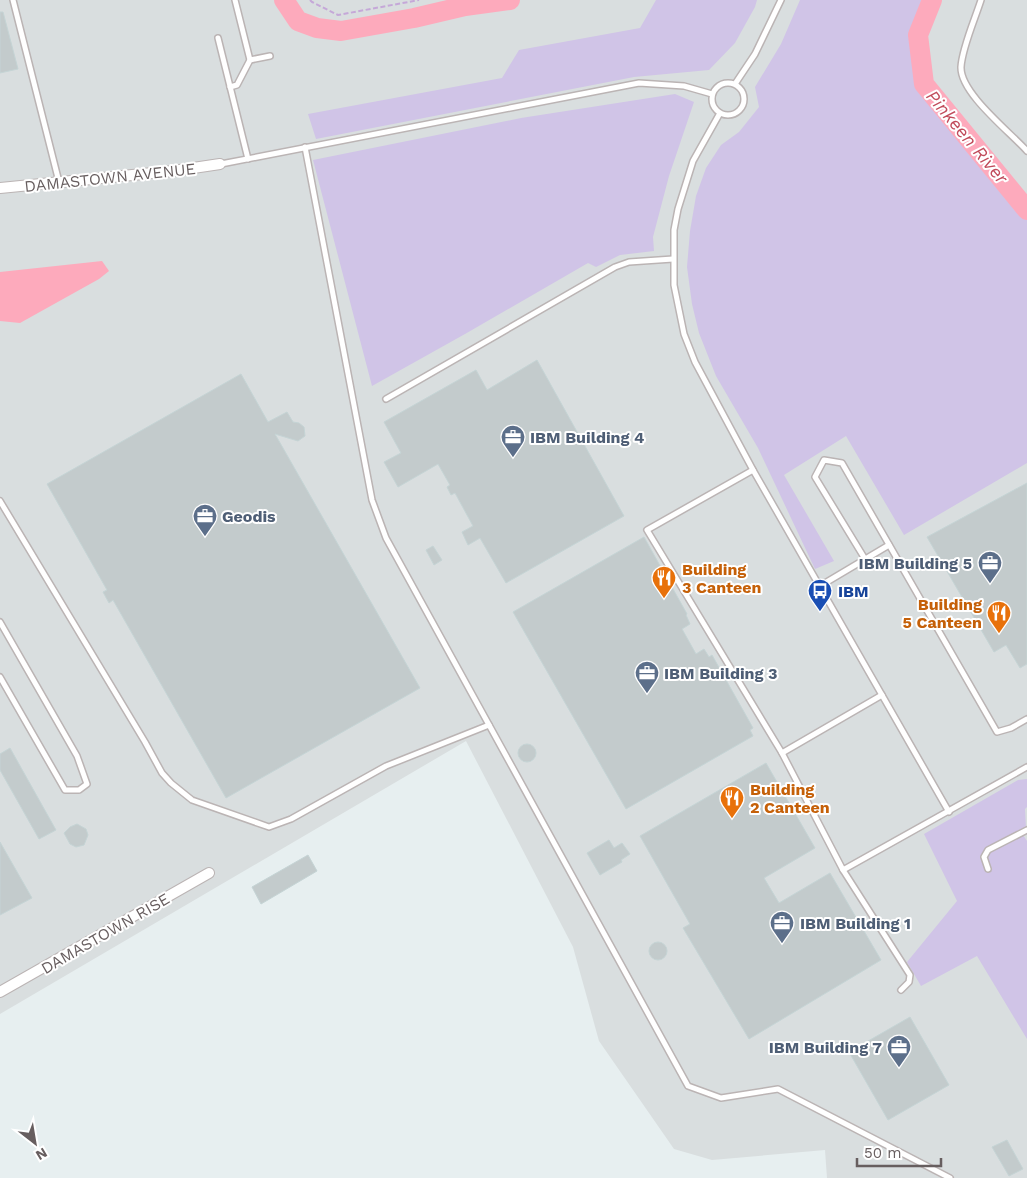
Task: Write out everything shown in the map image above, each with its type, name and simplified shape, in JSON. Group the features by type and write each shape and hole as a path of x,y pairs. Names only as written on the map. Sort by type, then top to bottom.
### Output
{"street":[{"name":"DAMASTOWN AVENUE","path":"0,188 136,175 220,164"},
{"name":"DAMASTOWN RISE","path":"0,992 209,873"}],"lane":[{"path":"13,0 59,182"},
{"path":"230,87 237,85 250,60 235,0"},
{"path":"735,84 755,54 782,0"},
{"path":"981,0 962,57 962,76 973,95 1027,152"},
{"path":"218,38 248,159"},
{"path":"250,60 270,56"},
{"path":"220,164 639,83 684,86 712,94"},
{"path":"724,83 735,84 744,96 742,107 739,111 730,115 720,114 713,105 712,94 715,89 724,83"},
{"path":"720,114 693,161 675,223 674,285 684,334 695,362 753,470 949,812"},
{"path":"305,147 372,500 386,538 688,1086 721,1098 778,1089 950,1178"},
{"path":"386,399 615,268 629,262 673,259"},
{"path":"865,559 814,477 824,460 842,463 997,732 1011,728 1027,719"},
{"path":"753,470 647,530 782,753 843,870 910,975 909,982 901,990"},
{"path":"0,502 141,734 162,772 171,783 192,800 269,827 292,819 386,766 489,725"},
{"path":"820,586 890,545"},
{"path":"0,622 77,756 87,784 79,790 64,790 0,678"},
{"path":"782,753 882,695"},
{"path":"843,870 1027,767"},
{"path":"988,870 984,857 988,850 1027,830"}],"path":[{"path":"310,0 338,15 419,0"}],"shaded area":[{"path":"0,0 1027,0 1027,1178 827,1178 825,1150 712,1160 674,1149 599,1041 573,947 466,741 0,1014"},
{"path":"656,0 757,0 735,43 709,70 634,77 316,139 308,114 502,78 519,50 640,28"},
{"path":"800,0 932,0 918,35 924,84 1027,210 1027,463 904,535 846,436 784,475 834,561 815,569 758,448 716,376 699,333 692,304 687,267 690,231 696,196 706,168 721,145 739,132 759,107 755,87 781,44"},
{"path":"675,94 694,102 669,176 653,237 654,251 620,255 596,267 588,263 372,386 313,160 521,118"},
{"path":"102,261 109,271 99,279 20,323 0,321 0,272"},
{"path":"1027,779 1026,829 1023,835 1027,841 1027,1039 977,956 921,986 907,962 957,901 924,834 1018,780"}],"building":[{"path":"0,12 3,12 18,69 0,73"},
{"name":"IBM Building 4","path":"537,360 624,516 506,583 480,538 468,545 462,532 473,526 455,493 451,495 447,487 450,485 438,464 398,487 384,462 401,453 384,422 476,370 487,390"},
{"name":"Geodis","path":"241,374 268,422 287,412 293,422 299,423 304,427 305,436 298,441 275,434 420,688 226,798 113,600 109,603 103,592 107,590 47,484"},
{"name":"IBM Building 5","path":"1027,483 1027,664 1020,668 1006,645 994,652 927,537"},
{"name":"IBM Building 3","path":"644,537 687,614 690,624 682,629 696,654 704,649 709,657 712,655 753,728 750,730 753,736 626,809 513,612"},
{"path":"433,546 442,560 434,565 426,550"},
{"path":"523,744 531,744 536,749 534,760 523,762 518,757 518,749"},
{"path":"10,748 56,830 39,839 0,770 0,754"},
{"path":"766,763 815,848 764,878 779,903 830,873 881,960 749,1039 683,928 690,924 640,836"},
{"path":"77,824 86,829 88,835 84,845 76,847 70,844 64,833 70,827"},
{"path":"609,840 614,848 622,843 630,854 621,860 622,862 600,875 587,853"},
{"path":"0,842 32,898 0,915"},
{"path":"308,855 317,871 261,904 252,887"},
{"path":"654,942 662,942 667,947 665,958 654,960 649,955 649,947"},
{"name":"IBM Building 7","path":"910,1017 949,1085 888,1120 849,1052"},
{"path":"1007,1140 1023,1169 1009,1176 992,1147"}],"waterway":[{"name":"Pinkeen River","path":"284,0 298,21 317,28 341,31 414,18 465,6 510,0"},
{"name":"Pinkeen River","path":"932,0 918,35 924,84 1027,210"}],"place":[{"name":"IBM Building 4","path":"513,458"},
{"name":"Geodis","path":"205,537"},
{"name":"IBM Building 5","path":"990,584"},
{"name":"Building 3 Canteen","path":"664,599"},
{"name":"IBM","path":"820,612"},
{"name":"Building 5 Canteen","path":"999,634"},
{"name":"IBM Building 3","path":"647,694"},
{"name":"Building 2 Canteen","path":"732,819"},
{"name":"IBM Building 1","path":"782,944"},
{"name":"IBM Building 7","path":"899,1068"}]}
